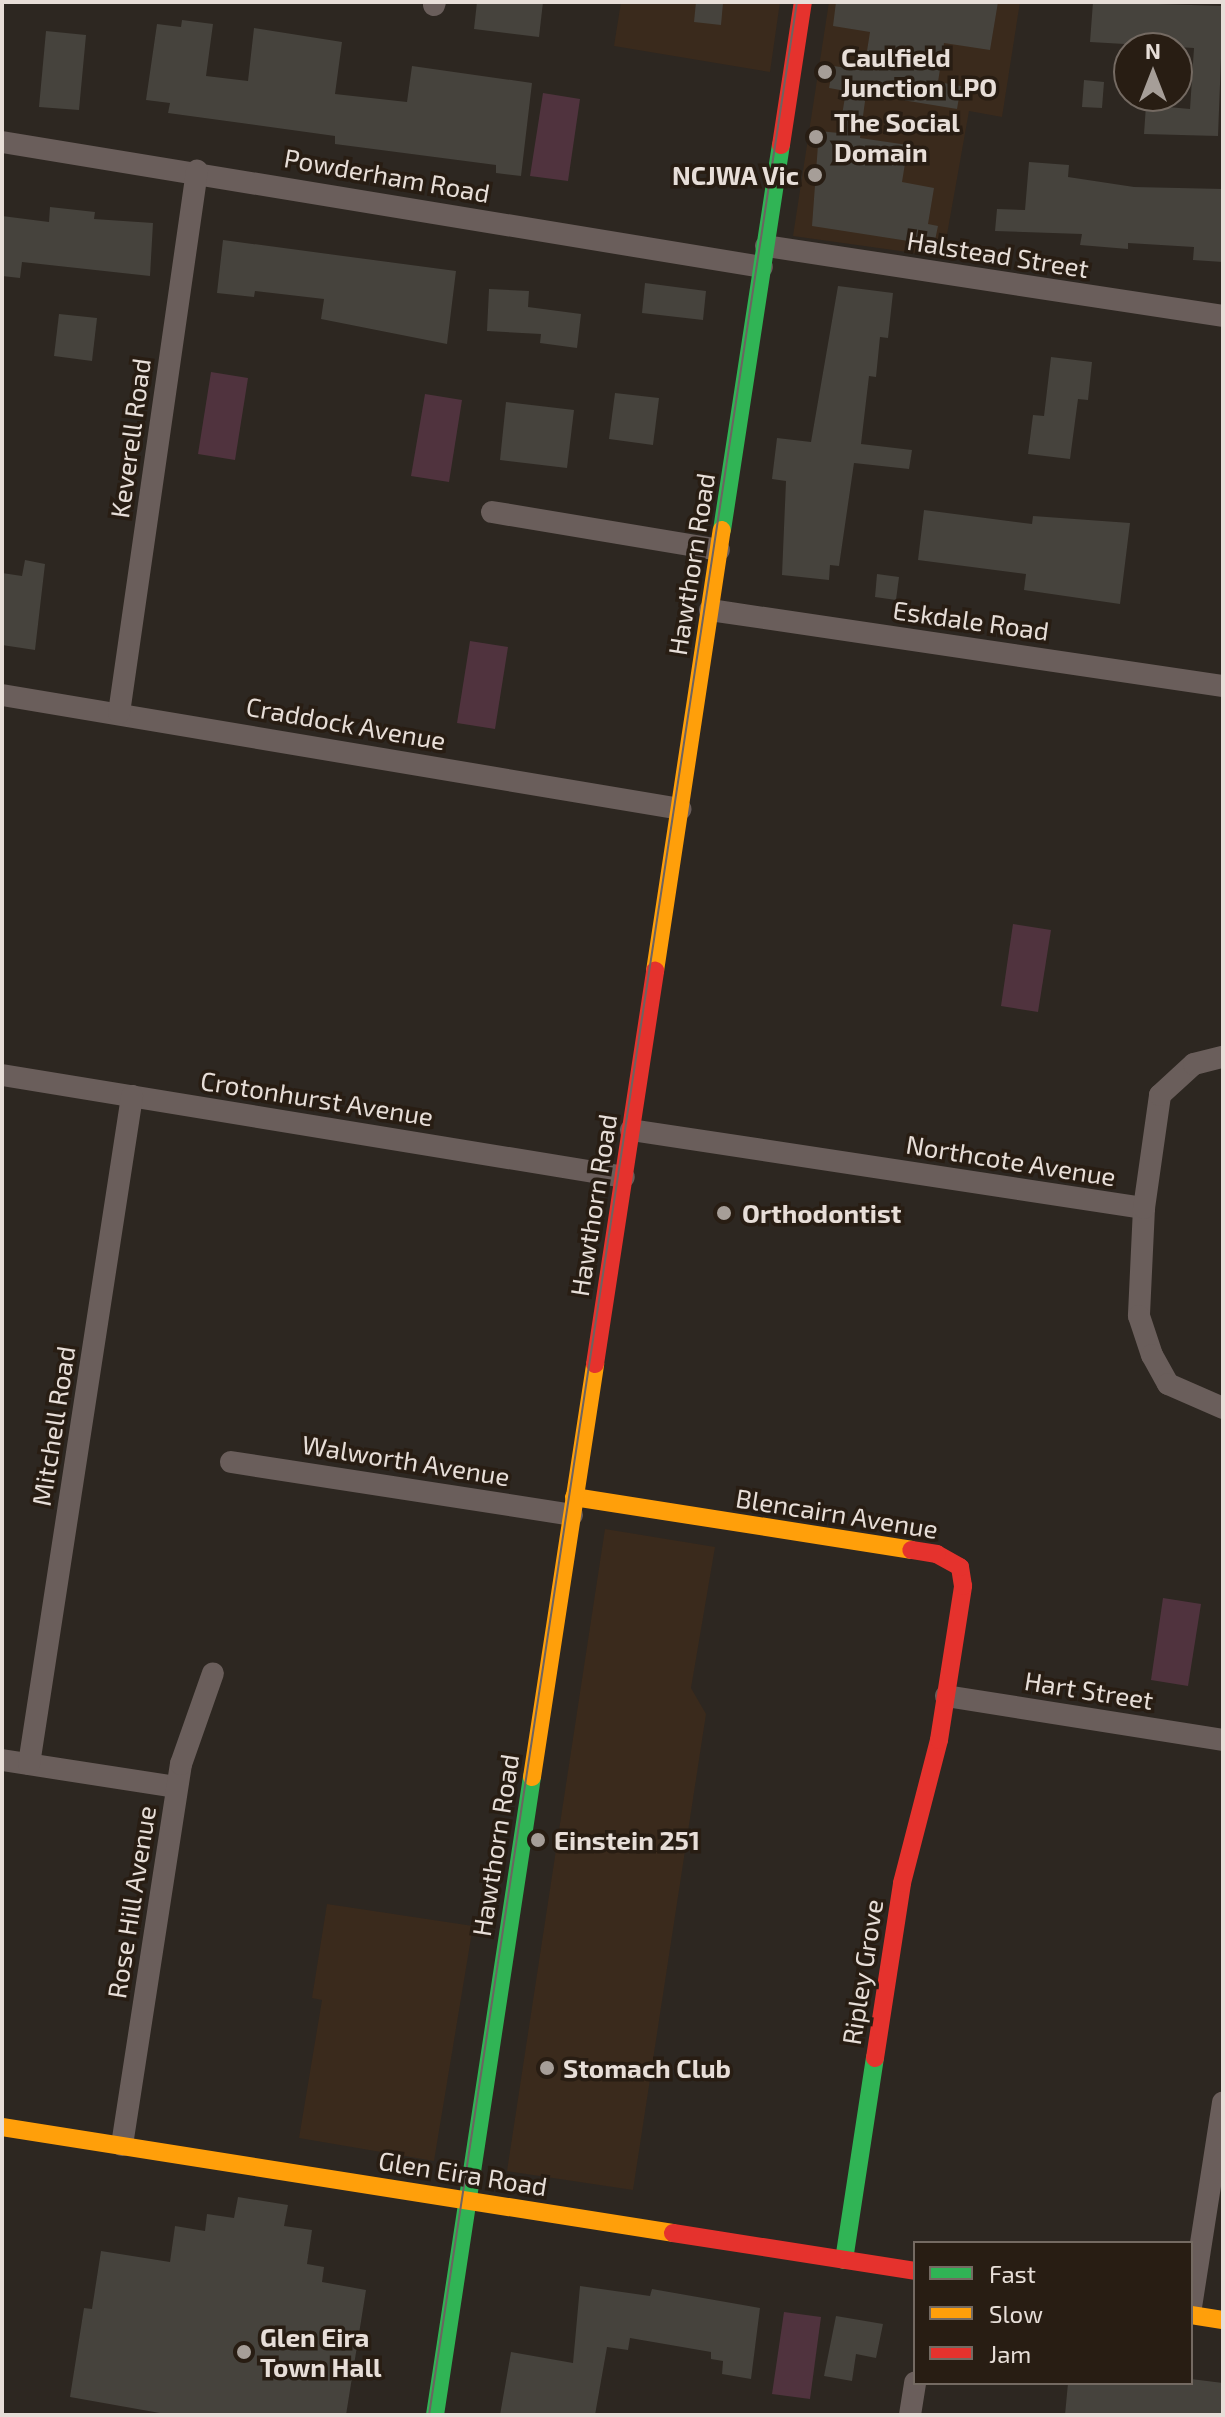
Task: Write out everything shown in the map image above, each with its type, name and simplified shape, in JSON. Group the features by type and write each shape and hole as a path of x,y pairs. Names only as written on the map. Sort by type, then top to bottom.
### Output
{"main road":[{"name":"Hawthorn Road","path":"435,2415 803,2"},
{"name":"Blencairn Avenue","path":"573,1506 946,1556 960,1567 963,1586 946,1696"},
{"name":"Ripley Grove","path":"844,2260 902,1883 935,1760 946,1696"},
{"name":"Glen Eira Road","path":"2,2127 913,2271"},
{"path":"1193,2315 1223,2320"}],"street":[{"name":"Powderham Road","path":"2,142 764,256"},
{"name":"Keverell Road","path":"119,713 197,171"},
{"name":"Halstead Street","path":"764,256 1223,316"},
{"path":"492,512 719,550"},
{"name":"Eskdale Road","path":"710,610 1223,686"},
{"name":"Craddock Avenue","path":"2,695 680,809"},
{"path":"1144,1208 1160,1095 1194,1064 1223,1057"},
{"name":"Crotonhurst Avenue","path":"2,1075 624,1177"},
{"name":"Mitchell Road","path":"29,1764 132,1096"},
{"name":"Northcote Avenue","path":"631,1130 1144,1208 1139,1316 1152,1355 1168,1384 1223,1408"},
{"name":"Walworth Avenue","path":"231,1462 573,1506"},
{"name":"Rose Hill Avenue","path":"122,2145 177,1787 213,1673"},
{"name":"Hart Street","path":"946,1696 1223,1740"},
{"path":"2,1760 177,1787"},
{"path":"1193,2294 1223,2102"},
{"path":"910,2415 915,2385"}],"shaded area":[{"path":"621,2 780,2 770,72 614,46"},
{"path":"829,2 1020,2 1002,117 969,111 943,257 793,236"},
{"path":"543,93 580,99 568,181 530,176"},
{"path":"211,372 248,378 235,460 198,454"},
{"path":"425,394 462,400 449,482 411,476"},
{"path":"470,641 508,647 495,729 457,723"},
{"path":"1013,924 1051,930 1038,1012 1001,1006"},
{"path":"605,1529 715,1547 691,1688 706,1714 633,2190 507,2171"},
{"path":"1163,1598 1201,1604 1188,1686 1151,1680"},
{"path":"327,1904 473,1926 434,2161 299,2138 322,2000 312,1998"},
{"path":"784,2312 821,2317 810,2399 772,2394"}],"building":[{"path":"477,2 543,2 539,37 474,29"},
{"path":"696,2 723,3 721,25 694,22"},
{"path":"836,2 998,2 990,50 944,43 938,82 961,86 957,109 866,94 860,138 908,145 902,182 934,188 928,224 938,226 934,245 812,226 819,131 839,133 846,91 829,88 833,66 864,70 870,32 833,26"},
{"path":"1093,2 1223,6 1218,136 1144,134 1146,112 1193,112 1193,32 1113,32 1113,43 1090,42"},
{"path":"182,20 213,24 206,76 248,81 254,28 342,42 335,94 407,102 412,66 532,83 521,176 496,173 496,165 335,144 335,136 168,113 170,103 146,100 157,24 181,27"},
{"path":"46,31 86,35 79,110 39,107"},
{"path":"1084,80 1104,82 1102,108 1082,107"},
{"path":"1029,162 1069,165 1068,177 1134,187 1223,189 1223,262 1193,260 1194,247 1128,243 1128,249 1080,245 1082,234 995,231 997,209 1025,210"},
{"path":"50,207 95,212 94,219 153,223 150,276 22,262 20,278 2,276 2,216 49,222"},
{"path":"223,240 456,271 447,344 321,319 324,299 255,291 254,297 217,293"},
{"path":"645,283 706,291 703,320 642,313"},
{"path":"838,286 893,293 888,338 880,337 876,377 869,376 861,444 912,450 909,469 854,463 839,566 830,565 829,580 782,575 786,481 772,479 777,438 811,442"},
{"path":"489,289 529,291 528,307 581,314 577,348 540,343 541,334 487,331"},
{"path":"59,314 97,318 92,361 54,356"},
{"path":"1051,357 1092,362 1088,400 1078,399 1070,459 1028,454 1033,415 1044,416"},
{"path":"615,393 659,398 653,445 609,439"},
{"path":"506,402 574,410 567,468 500,460"},
{"path":"924,510 1032,524 1033,516 1130,523 1120,604 1024,590 1026,574 918,560"},
{"path":"25,560 45,564 35,650 2,645 2,573 22,576"},
{"path":"877,574 899,577 896,600 875,597"},
{"name":"Glen Eira Town Hall","path":"238,2197 288,2205 284,2226 312,2230 307,2264 324,2267 322,2282 366,2290 346,2415 171,2415 70,2397 84,2308 92,2309 101,2251 170,2262 175,2226 205,2231 207,2214 234,2218"},
{"path":"580,2286 650,2296 652,2289 760,2308 751,2379 722,2374 723,2361 711,2359 711,2352 630,2338 628,2350 607,2347 595,2415 500,2415 511,2352 573,2363"},
{"path":"836,2316 883,2324 876,2358 856,2354 852,2381 824,2376"},
{"path":"1193,2379 1223,2383 1223,2415 1065,2415 1068,2385 1193,2385"}],"tram line":[{"path":"429,2415 797,2"}],"traffic: fast":[{"path":"722,530 781,145"},
{"path":"435,2415 532,1777"},
{"path":"844,2260 875,2058"}],"traffic: slow":[{"path":"655,971 722,530"},
{"path":"532,1777 595,1364"},
{"path":"574,1497 911,1550"},
{"path":"2,2127 673,2233"},
{"path":"1193,2315 1223,2320"}],"traffic: jam":[{"path":"781,145 803,2"},
{"path":"595,1364 655,971"},
{"path":"875,2058 902,1883 939,1740 963,1586 960,1567 937,1554 911,1550"},
{"path":"673,2233 913,2271"}],"place":[{"name":"Caulfield Junction LPO","path":"825,72"},
{"name":"The Social Domain","path":"816,137"},
{"name":"NCJWA Vic","path":"815,175"},
{"name":"Orthodontist","path":"724,1213"},
{"name":"Einstein 251","path":"538,1840"},
{"name":"Stomach Club","path":"547,2068"},
{"name":"Glen Eira Town Hall","path":"244,2352"}]}
